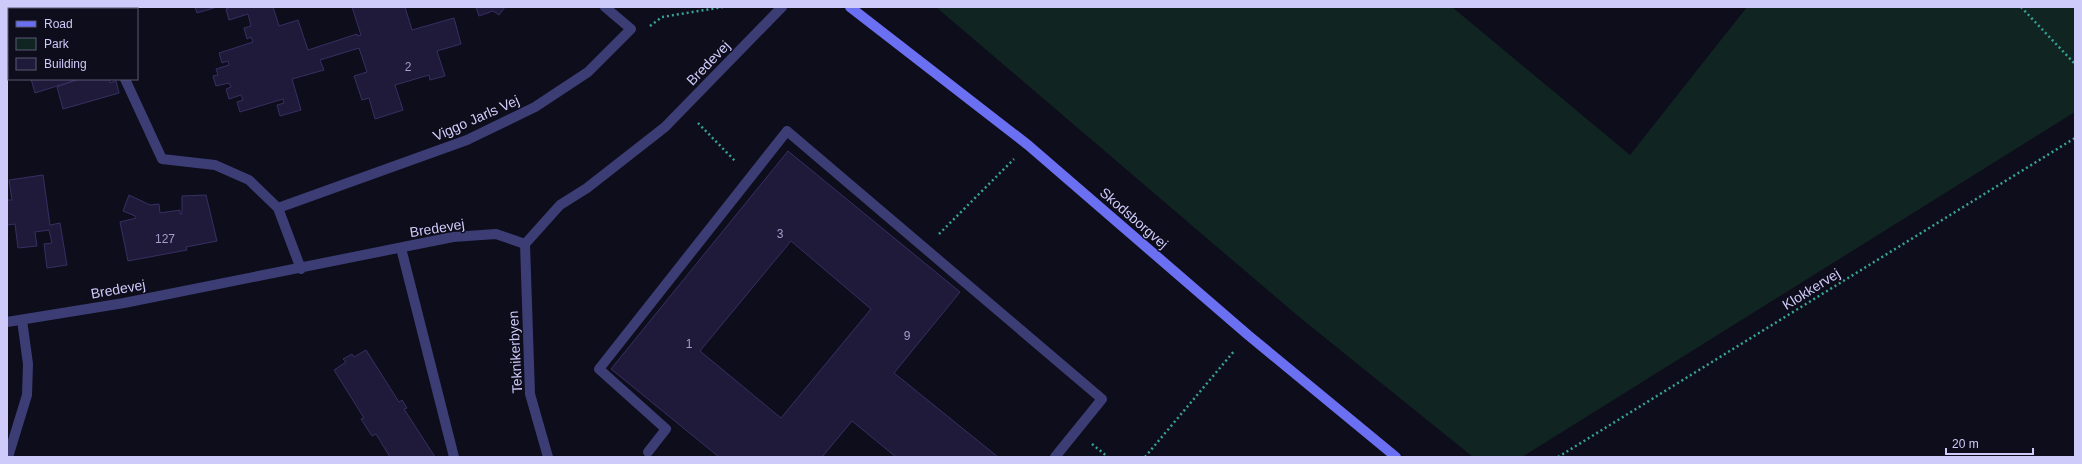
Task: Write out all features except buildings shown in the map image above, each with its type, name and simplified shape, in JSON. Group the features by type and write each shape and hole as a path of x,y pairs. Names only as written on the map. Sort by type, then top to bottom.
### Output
{"street":[{"path":"605,7 631,29"},
{"name":"Bredevej","path":"7,322 124,303 300,269 453,237 496,234 525,244 560,205 587,188 665,127 782,7"},
{"name":"Skodsborgvej","path":"850,7 1028,145 1248,335 1396,457"},
{"name":"Viggo Jarls Vej","path":"278,208 467,140 535,107 588,72 631,29"},
{"path":"125,80 162,159 215,164 249,180 278,208 300,269"},
{"path":"648,452 666,429 599,369 787,131 1102,399 1055,457"},
{"name":"Teknikerbyen","path":"525,244 530,394 548,457"},
{"path":"401,248 454,457"},
{"path":"8,457 26,395 28,364 22,320"}],"path":[{"path":"631,29 648,28 662,17 723,7"},
{"path":"2021,7 2075,64"},
{"path":"683,108 751,177"},
{"name":"Klokkervej","path":"1558,457 2075,138"},
{"path":"925,248 1028,145"},
{"path":"1145,457 1248,335"}],"green space":[{"path":"936,7 1452,7 1630,155 1747,7 2075,7 2075,112 1522,457 1473,457 1298,316"}]}
